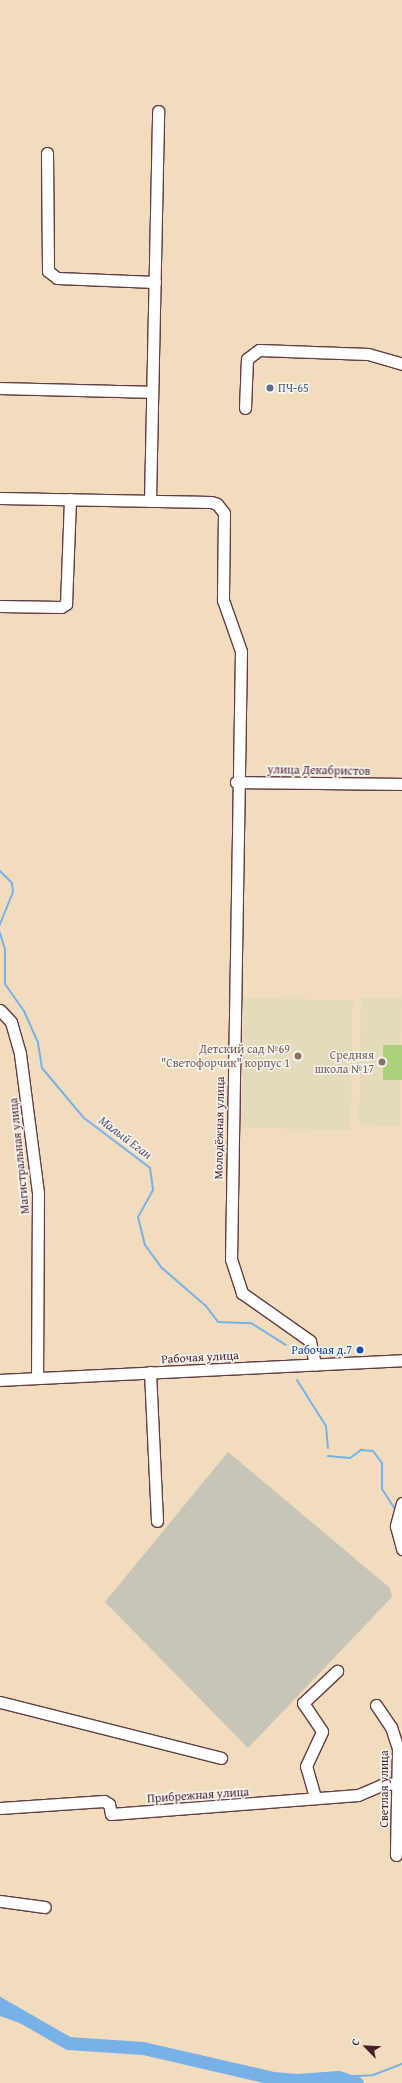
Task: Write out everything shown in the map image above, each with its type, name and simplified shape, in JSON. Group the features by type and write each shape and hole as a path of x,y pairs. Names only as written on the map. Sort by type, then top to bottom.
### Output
{"street":[{"path":"0,498 150,501 158,111"},
{"path":"47,153 48,271 57,278 155,282"},
{"path":"245,408 247,359 259,350 368,354 402,364"},
{"path":"0,388 152,392"},
{"path":"0,606 61,607 66,604 70,499"},
{"name":"Молодёжная улица","path":"150,501 210,502 217,504 224,513 223,600 241,651 236,782 230,1259 242,1292 310,1341 315,1364"},
{"name":"улица Декабристов","path":"236,782 402,784"},
{"name":"Магистральная улица","path":"0,1010 11,1022 19,1048 38,1193 37,1378"},
{"name":"Рабочая улица","path":"0,1380 402,1360"},
{"path":"150,1372 157,1521"},
{"path":"402,1503 396,1526 402,1550"},
{"path":"315,1797 306,1766 322,1731 303,1703 337,1671"},
{"path":"0,1702 221,1758"},
{"name":"Светлая улица","path":"376,1705 396,1742 400,1782 396,1855"},
{"name":"Прибрежная улица","path":"0,1808 104,1801 109,1804 111,1814 315,1797 358,1795 400,1782"},
{"path":"0,1901 45,1908"}],"shaded area":[{"name":"Детский сад №69 \"Светофорчик\" корпус 1","path":"244,998 353,1000 351,1130 242,1128"},
{"name":"Средняя школа №17","path":"361,998 402,999 400,1126 359,1125"},
{"path":"228,1452 390,1588 392,1597 248,1748 105,1602"}],"green space":[{"path":"383,1045 402,1045 402,1080 383,1080"}],"water":[{"path":"0,1996 33,2021 28,2026 0,2016"}],"waterway":[{"name":"Малый Еган","path":"0,871 12,883 13,892 0,924"},
{"name":"Малый Еган","path":"0,933 5,949 5,984 24,1011 38,1043 42,1068 84,1118 150,1168 153,1190 138,1217 145,1245 162,1268 206,1306 218,1322 251,1323 286,1345"},
{"name":"Малый Еган","path":"297,1380 326,1426 328,1448"},
{"name":"Малый Еган","path":"328,1456 350,1458 361,1450 373,1451 382,1463 382,1489 395,1509"},
{"path":"0,2004 68,2043 143,2048 273,2078 297,2080 338,2077 357,2083"},
{"name":"Малый Еган","path":"338,2077 373,2075 402,2064"}],"place":[{"name":"ПЧ-65","path":"270,388"},
{"name":"Детский сад №69 \"Светофорчик\" корпус 1","path":"298,1056"},
{"name":"Средняя школа №17","path":"382,1062"},
{"name":"Рабочая д.7","path":"360,1350"}]}
